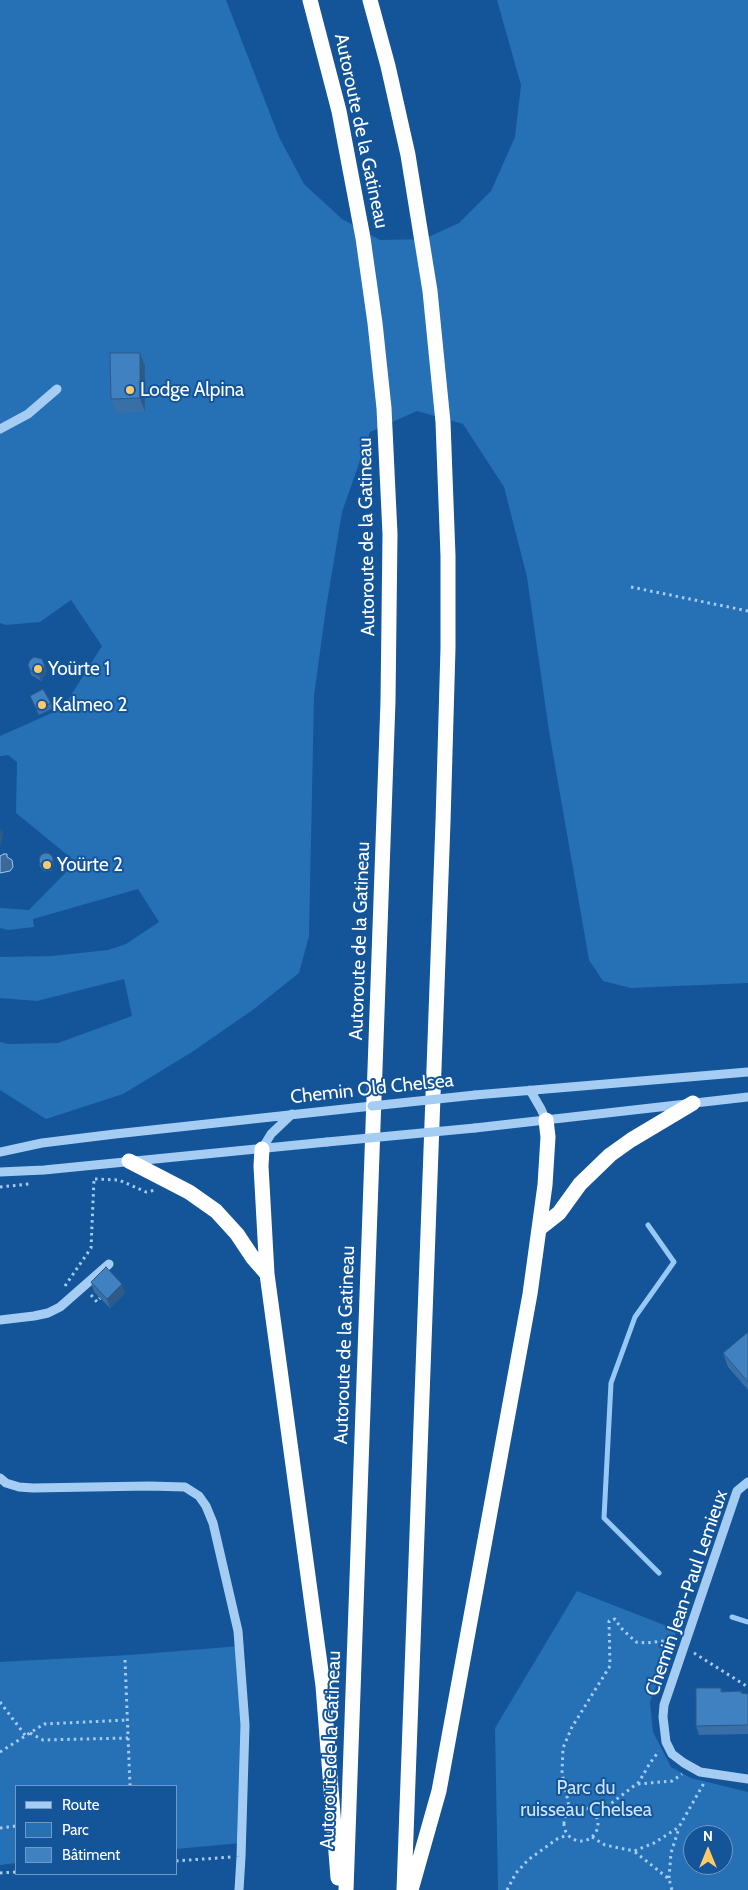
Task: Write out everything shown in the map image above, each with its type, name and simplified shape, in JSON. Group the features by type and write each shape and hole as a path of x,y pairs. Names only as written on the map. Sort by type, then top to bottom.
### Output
{"highway":[{"name":"Autoroute de la Gatineau","path":"310,0 341,120 367,265 384,408 390,534 388,701 346,1890"},
{"name":"Autoroute de la Gatineau","path":"370,0 388,66 408,155 430,291 443,422 448,548 448,648 443,822 404,1890"},
{"path":"540,1228 559,1213 580,1184 610,1155 631,1140 693,1103"},
{"path":"411,1890 439,1792 528,1303 540,1228 548,1143 546,1120"},
{"path":"262,1149 261,1178 267,1274 323,1686 339,1890"},
{"path":"129,1161 189,1192 216,1211 237,1234 252,1258 267,1274"}],"street":[{"path":"0,430 28,414 57,388"},
{"name":"Chemin Old Chelsea","path":"0,1152 42,1143 326,1110 530,1090 748,1072"},
{"path":"530,1090 542,1109 546,1120"},
{"path":"0,1172 44,1170 475,1128 748,1097"},
{"path":"262,1149 271,1134 292,1114"},
{"path":"0,1320 48,1313 60,1307 109,1264"},
{"path":"0,1478 6,1483 19,1487 33,1488 185,1487 199,1496 206,1506 213,1523 238,1631 245,1725 241,1856 238,1890"},
{"name":"Chemin Jean-Paul Lemieux","path":"666,1742 663,1717 664,1705 737,1491 748,1482"},
{"path":"666,1742 672,1754 691,1767 710,1774 748,1778"}],"path":[{"path":"630,587 748,611"},
{"path":"86,1179 118,1180 146,1192 154,1192 159,1186"},
{"path":"70,1299 64,1289 65,1285 88,1254 93,1241 94,1179"},
{"path":"0,1187 35,1184"},
{"path":"92,1296 97,1302 100,1298"},
{"path":"570,1811 562,1773 563,1748 572,1727 610,1666 609,1621 614,1619 636,1642 664,1641 697,1654 748,1688"},
{"path":"125,1660 130,1785"},
{"path":"0,1702 25,1736"},
{"path":"0,1752 44,1724 127,1720"},
{"path":"30,1732 43,1740 128,1738"},
{"path":"596,1815 638,1784 650,1763 666,1742"},
{"path":"638,1784 672,1781 691,1767"},
{"path":"672,1890 669,1879 671,1853 679,1827 710,1774"},
{"path":"581,1807 592,1810 598,1820 598,1829 592,1838 582,1842 576,1841 567,1835 563,1825 570,1811 581,1807"},
{"path":"0,1828 15,1826"},
{"path":"634,1851 654,1843 679,1827"},
{"path":"507,1890 516,1873 528,1860 557,1839 567,1835"},
{"path":"592,1838 605,1845 634,1851 669,1879"},
{"path":"178,1861 241,1856"},
{"path":"0,1873 15,1872"}],"green space":[{"path":"0,0 226,0 279,137 304,184 342,219 380,240 424,239 459,223 491,191 515,137 521,85 497,0 748,0 748,983 631,988 603,981 589,960 549,731 527,577 504,487 463,424 417,411 370,432 342,512 314,696 309,936 299,973 254,1009 192,1052 123,1094 46,1119 0,1090 0,1042 8,1044 58,1043 132,1016 124,979 37,1001 0,998 0,957 52,956 108,950 126,944 159,922 138,889 33,919 34,927 8,930 0,928 0,908 29,910 76,862 16,813 17,762 8,755 0,756 0,736 63,708 102,646 71,600 40,622 6,625 0,623"},
{"name":"Parc du ruisseau Chelsea","path":"577,1591 677,1630 650,1702 653,1732 671,1767 691,1778 748,1792 748,1890 498,1890 495,1728"},
{"path":"240,1646 245,1725 242,1843 178,1849 178,1785 15,1785 15,1863 0,1865 0,1662 130,1655"}],"shaded area":[{"path":"7,854 7,857 12,860 13,867 10,871 0,873 0,856"}],"building":[{"path":"110,353 140,353 140,398 111,399"},
{"name":"Yoürte 1","path":"34,657 42,659 45,667 39,676 30,670 28,665"},
{"name":"Kalmeo 2","path":"43,689 51,703 37,710 30,696"},
{"path":"46,853 51,855 53,860 51,865 46,867 41,865 39,860 41,855"},
{"path":"106,1267 122,1284 107,1299 91,1282"},
{"path":"748,1332 748,1382 723,1353"},
{"path":"696,1688 721,1688 721,1692 741,1691 741,1693 748,1694 748,1725 696,1726"}],"waterway":[{"path":"648,1225 674,1262 635,1317 611,1383 604,1518 659,1573"},
{"path":"732,1617 748,1622"}],"place":[{"name":"Lodge Alpina","path":"130,390"},
{"name":"Yoürte 1","path":"38,669"},
{"name":"Kalmeo 2","path":"42,705"},
{"name":"Yoürte 2","path":"47,865"}]}
